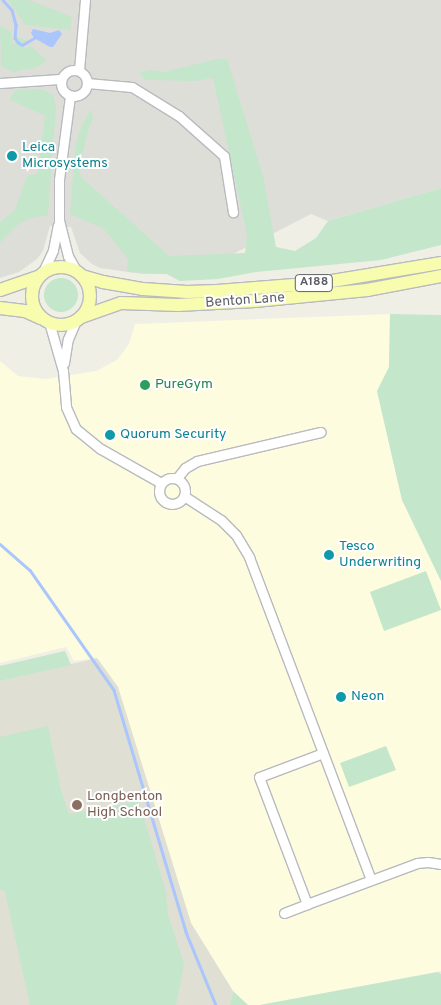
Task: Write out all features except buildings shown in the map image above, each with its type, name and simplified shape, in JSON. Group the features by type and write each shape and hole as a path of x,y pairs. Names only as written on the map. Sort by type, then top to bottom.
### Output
{"main road":[{"name":"Benton Lane","path":"80,274 103,282 143,289 187,292 320,283 441,263"},
{"name":"A188","path":"0,290 61,267 80,274"},
{"path":"79,319 88,305 90,296 87,284 80,274"},
{"path":"40,275 33,288 32,296 35,308 46,321"},
{"name":"Benton Lane","path":"79,319 121,303 178,305 255,301 367,290 441,276"},
{"name":"A188","path":"0,308 25,311 60,325 79,319"}],"street":[{"path":"60,79 63,91 70,96 82,93 87,83 86,78 79,70 85,0"},
{"path":"0,83 60,79 67,71 79,70"},
{"path":"87,83 132,87 179,116 224,156 233,212"},
{"path":"40,275 53,250 59,220 60,180 70,96"},
{"path":"59,220 65,245 80,274"},
{"path":"79,319 68,339 63,371 66,406 76,429 101,449 161,483"},
{"path":"46,321 63,371"},
{"path":"177,478 184,486 184,496 175,504 164,501 159,493 161,483 166,479 177,478 184,468 197,460 321,432"},
{"path":"184,496 221,520 236,535 244,548 371,880"},
{"path":"307,904 259,777 323,753"},
{"path":"284,913 423,862 441,864"}],"shaded area":[{"path":"0,0 441,0 441,188 328,221 311,214 180,281 167,274 143,274 100,268 92,264 80,253 71,227 50,226 43,251 37,259 19,272 0,278"},
{"path":"8,0 29,0 72,17 70,30 25,25"},
{"path":"0,25 11,32 12,43 15,45 14,35 30,43 20,47 24,49 31,46 46,60 38,67 14,72 1,66"},
{"path":"217,59 227,59 263,176 276,247 295,251 316,238 328,221 441,188 441,245 381,260 256,272 218,279 180,281 167,274 127,272 128,259 104,229 70,214 75,147 81,127 91,109 93,118 79,169 81,177 169,256 245,253 247,235 213,78 195,81 145,80 139,73 149,70 164,72"},
{"path":"41,89 53,95 56,106 48,215 31,218 20,223 0,243 0,222 15,210 27,176 37,174 45,116 9,99 16,90"},
{"path":"61,278 68,279 73,283 77,288 77,302 73,307 68,311 61,312 54,311 49,307 45,302 44,295 45,288 49,283 54,279"},
{"path":"390,314 389,367 377,391 402,500 441,581 441,971 260,1005 248,1005 233,991 191,923 118,687 97,658 74,661 66,647 0,663 0,361 18,376 46,379 96,371 117,360 129,344 135,324"},
{"path":"390,314 441,315 441,581 402,500 377,391 389,367"},
{"path":"426,571 441,610 384,631 370,592"},
{"path":"65,651 71,665 0,681 0,666"},
{"name":"Longbenton High School","path":"97,658 118,687 191,923 233,991 230,1005 0,1005 0,681"},
{"name":"Longbenton High School","path":"48,726 61,790 69,814 139,801 166,892 168,915 184,964 176,1005 30,1005 5,892 0,889 0,737"},
{"path":"386,746 396,770 349,787 340,763"},
{"path":"438,972 441,974 441,1005 260,1005"},
{"path":"233,991 248,1005 230,1005"}],"water":[{"path":"33,29 50,33 59,30 62,34 53,47 50,47 34,38 31,33"}],"waterway":[{"path":"3,0 12,10 16,25 15,38 18,42 22,45 34,38"},
{"path":"0,544 30,570 114,690 186,932 216,1005"}],"place":[{"name":"Leica Microsystems","path":"12,156"},
{"name":"PureGym","path":"145,385"},
{"name":"Quorum Security","path":"110,435"},
{"name":"Tesco Underwriting","path":"329,555"},
{"name":"Neon","path":"341,697"},
{"name":"Longbenton High School","path":"77,805"}]}
